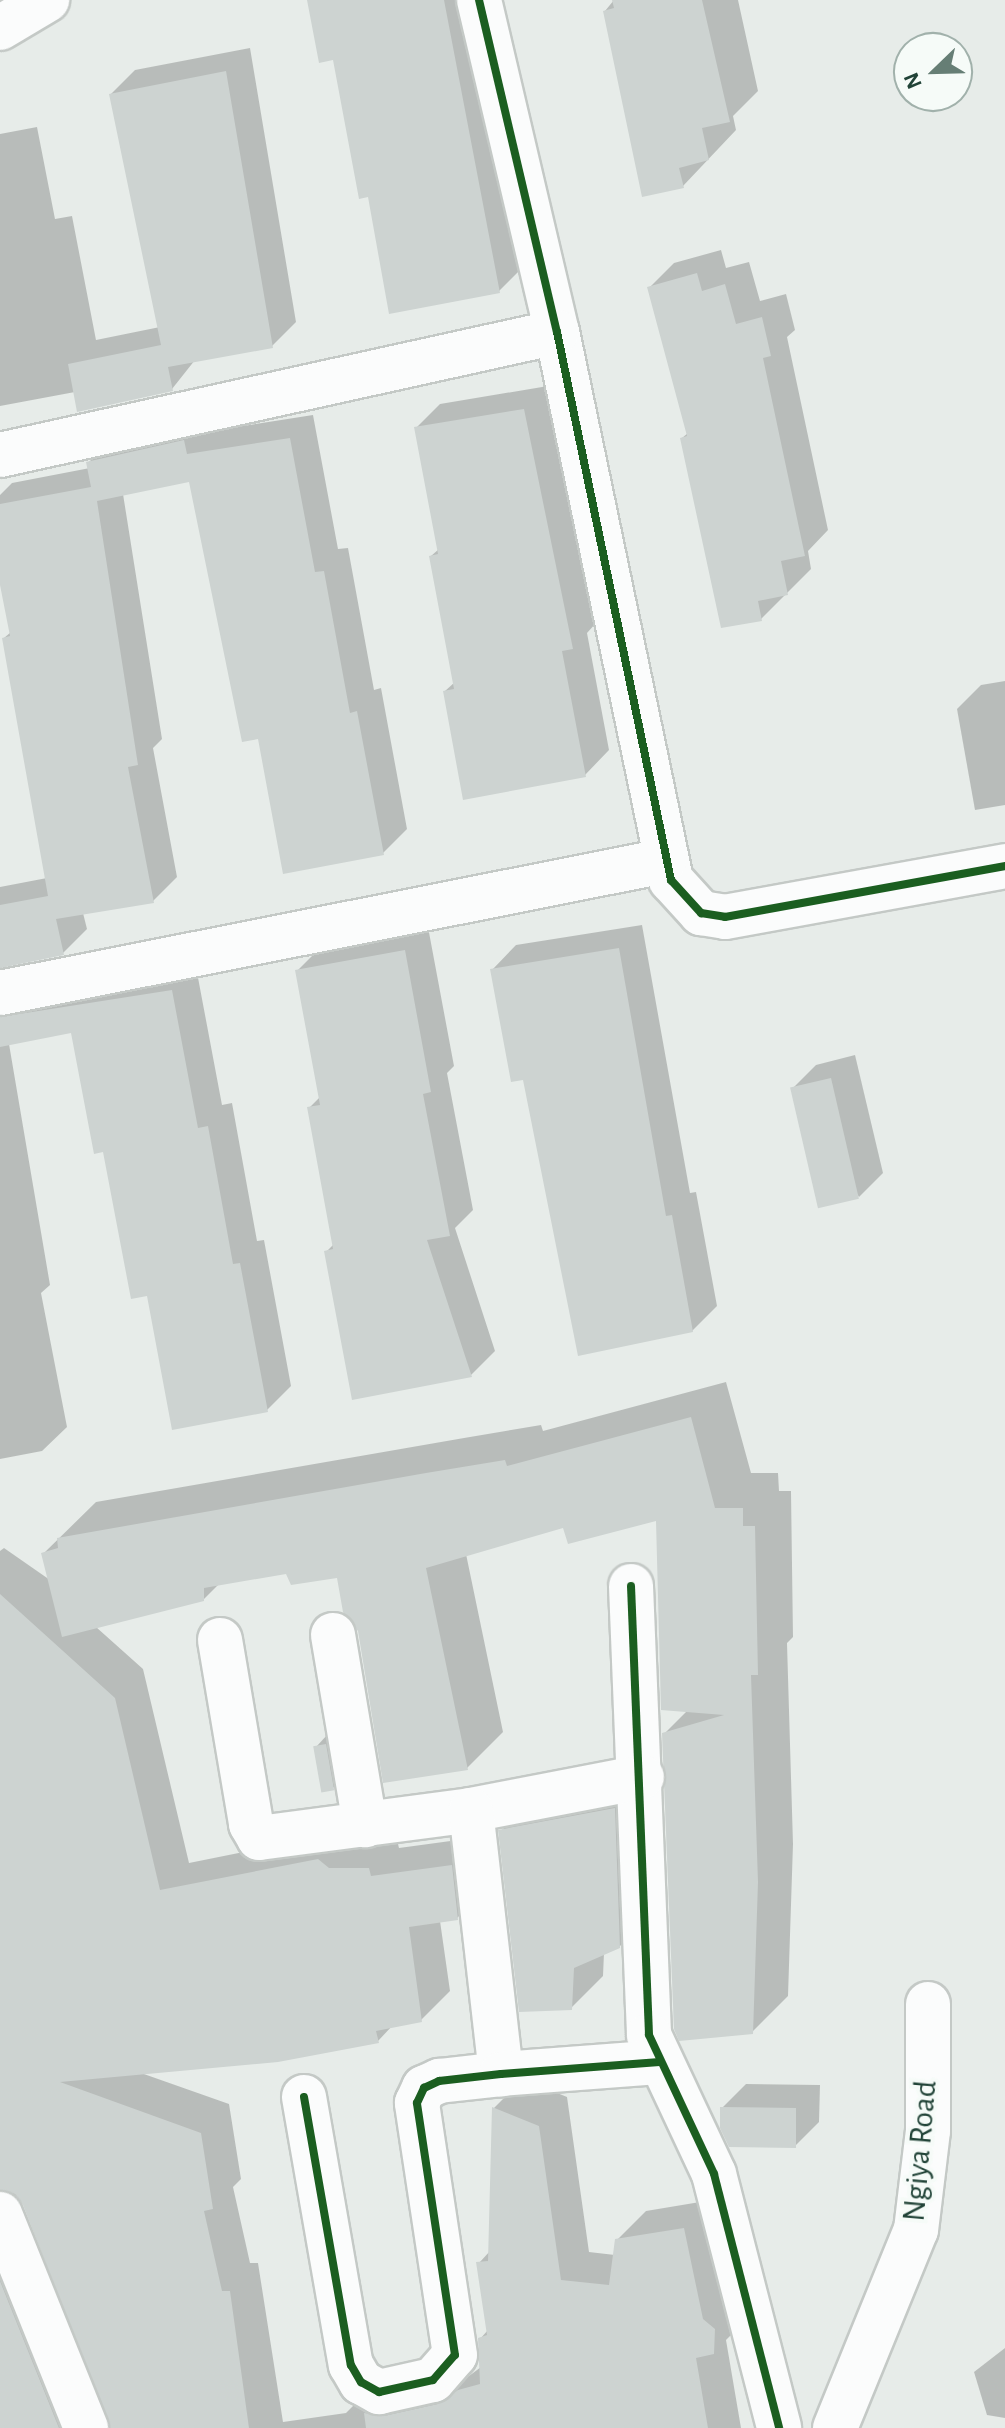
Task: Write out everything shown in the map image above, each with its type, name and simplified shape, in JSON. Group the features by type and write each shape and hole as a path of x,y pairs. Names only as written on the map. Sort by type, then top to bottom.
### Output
{"street":[{"path":"0,28 47,0"},
{"path":"479,0 557,332 664,861 671,880 701,913 725,917 1005,866"},
{"path":"0,455 557,332"},
{"path":"0,993 664,861"},
{"path":"631,1586 642,1777 649,2035 714,2174 779,2428"},
{"path":"333,1635 365,1825"},
{"path":"220,1640 251,1824 259,1838 471,1810 642,1777"},
{"path":"471,1810 501,2074"},
{"name":"Ngiya Road","path":"835,2428 916,2230 928,2131 928,2004"},
{"path":"304,2097 351,2365 361,2382 379,2392 433,2380 455,2355 417,2103 424,2088 439,2081 501,2074 660,2062"},
{"path":"0,2214 86,2428"}],"building":[{"path":"307,0 444,0 500,293 389,314 368,197 359,199 333,60 319,63"},
{"path":"612,0 702,0 730,122 702,128 709,160 679,168 684,188 642,197 603,11 614,8"},
{"path":"226,71 273,348 168,367 173,391 77,412 68,364 161,345 109,94"},
{"path":"697,273 702,291 725,284 736,324 762,317 771,356 763,358 805,556 781,561 788,595 758,601 762,621 721,628 680,438 687,436 647,287"},
{"path":"524,409 573,649 562,651 586,777 463,800 443,691 454,689 429,556 438,554 414,427"},
{"path":"290,438 315,572 324,571 350,713 357,711 384,855 283,874 258,739 242,742 189,482 97,501 138,765 128,767 154,903 56,919 64,955 0,968 0,905 48,896 2,638 10,636 0,585 0,504 91,487 86,462 184,440 187,454"},
{"path":"619,948 666,1216 672,1215 693,1332 578,1356 523,1080 511,1082 490,969"},
{"path":"405,950 431,1092 423,1094 450,1236 427,1240 472,1377 352,1400 324,1251 333,1249 307,1107 320,1105 295,970"},
{"path":"172,990 198,1128 208,1126 233,1264 240,1263 268,1412 172,1430 147,1296 131,1299 103,1152 94,1154 71,1033 0,1047 0,1017"},
{"path":"831,1078 859,1199 818,1208 790,1087"},
{"path":"691,1417 715,1508 743,1508 743,1526 755,1526 758,1675 751,1675 758,1882 753,2034 679,2041 674,2029 662,1733 724,1715 661,1710 656,1521 568,1544 563,1528 426,1568 468,1770 383,1783 358,1631 343,1612 337,1578 291,1585 286,1574 204,1588 204,1601 62,1637 41,1553 58,1548 57,1538 505,1460 507,1466"},
{"path":"0,1594 115,1698 160,1890 318,1859 329,1868 369,1868 371,1876 452,1865 458,1920 409,1927 422,2022 376,2031 379,2043 278,2062 60,2082 201,2133 213,2209 204,2211 222,2291 230,2291 249,2428 110,2428 23,2205 15,2194 0,2190"},
{"path":"326,1744 334,1790 321,1793 313,1746"},
{"path":"615,1808 620,1948 574,1968 572,2010 519,2012 498,1830"},
{"path":"492,2107 539,2126 561,2280 609,2285 615,2239 684,2228 703,2319 715,2329 714,2354 696,2358 708,2428 366,2428 364,2413 384,2416 438,2404 458,2390 480,2384 478,2338 487,2335 476,2262 488,2261"},
{"path":"720,2107 796,2108 796,2148 729,2147 720,2128"},
{"path":"0,2281 59,2428 0,2428"}],"cycle path":[{"path":"479,0 557,332 671,880 701,913 725,917 1005,866"},
{"path":"631,1586 649,2035 714,2174 779,2428"},
{"path":"304,2097 351,2365 361,2382 379,2392 433,2380 455,2355 417,2103 424,2088 439,2081 501,2074 660,2062"}]}
